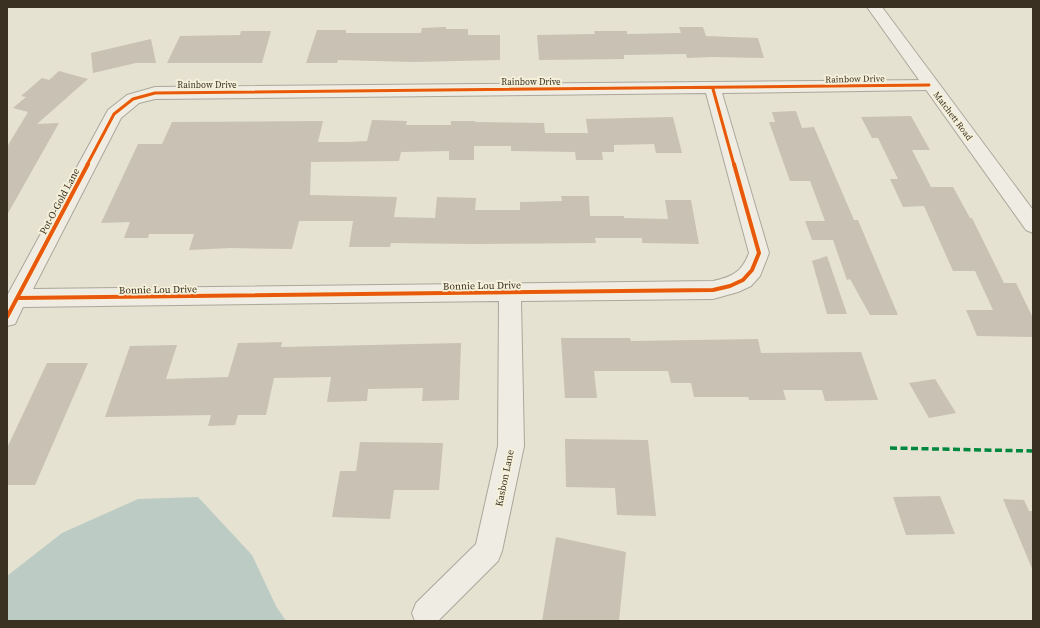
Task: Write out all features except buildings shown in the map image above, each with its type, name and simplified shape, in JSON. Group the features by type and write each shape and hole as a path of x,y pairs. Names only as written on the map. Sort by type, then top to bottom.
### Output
{"street":[{"name":"Matchett Road","path":"874,7 929,85 1033,225"},
{"name":"Rainbow Drive","path":"132,99 155,93 713,89 929,85"},
{"name":"Bonnie Lou Drive","path":"17,298 713,290 730,286 745,279 754,268 759,253 713,89"},
{"name":"Pot-O-Gold Lane","path":"7,317 114,114 132,99"},
{"name":"Kasbon Lane","path":"426,613 488,551 511,446 510,292"}],"shaded area":[{"path":"198,497 252,555 276,606 286,621 7,621 7,576 62,533 138,499"}],"marked path":[{"path":"890,448 1033,451"}],"cycle path":[{"path":"7,317 114,114 133,99 155,93 929,85"},
{"path":"17,298 713,290 730,286 743,280 748,275 752,270 759,253 713,89"}]}
